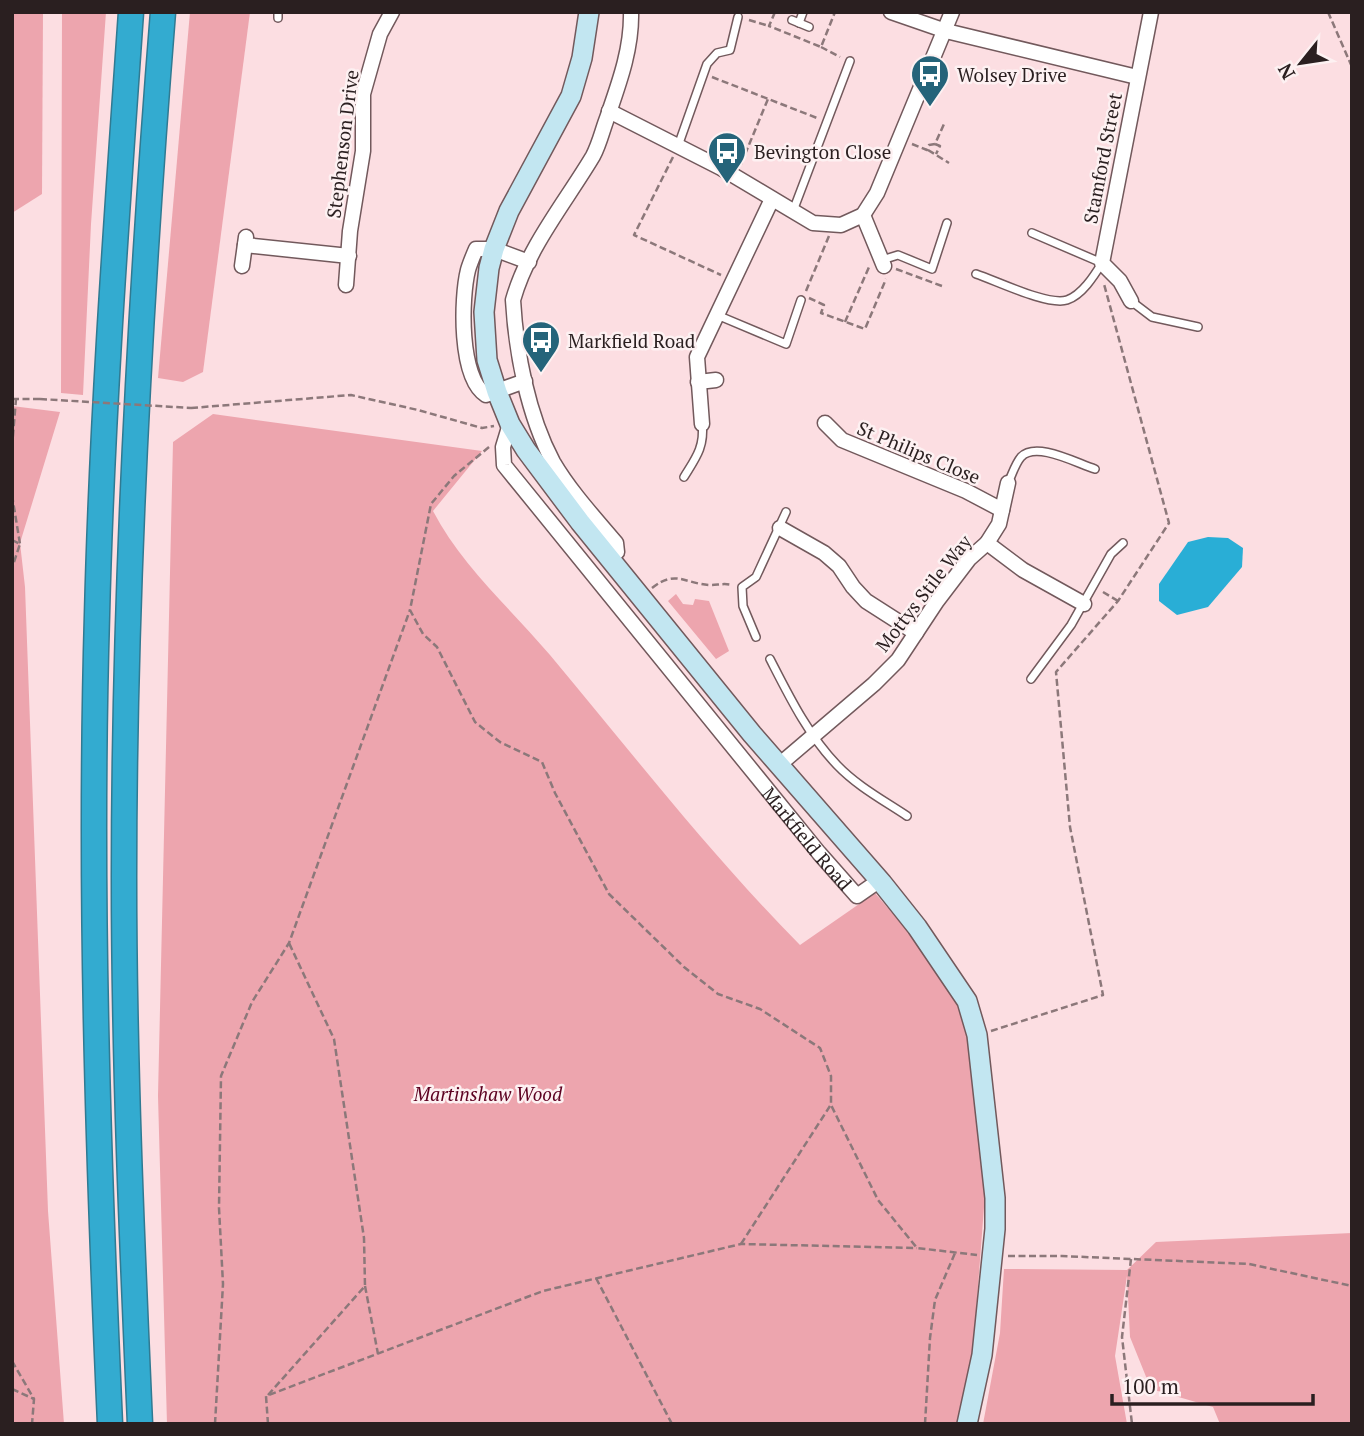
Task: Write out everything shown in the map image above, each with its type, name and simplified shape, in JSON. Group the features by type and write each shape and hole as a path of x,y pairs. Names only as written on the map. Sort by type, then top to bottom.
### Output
{"highway":[{"path":"110,1424 97,1091 94,875 97,615 105,411 131,12"},
{"path":"140,1424 127,1136 124,876 128,617 146,222 163,12"}],"street":[{"name":"Stephenson Drive","path":"346,285 350,232 363,151 363,94 380,34 391,12"},
{"name":"Markfield Road","path":"589,12 582,58 572,96 509,211 494,249 484,312 487,360 496,393 510,424 550,483 779,765 880,880 917,927 967,1001 977,1035 995,1198 982,1355 967,1424"},
{"name":"Markfield Road","path":"610,558 617,552 616,543 578,497 554,462 538,428 525,381 513,300 544,231 594,153 618,86 632,31 631,12"},
{"path":"891,12 946,32 1137,77"},
{"path":"609,111 736,177 813,223 841,225 863,215 877,193 946,32 952,12"},
{"name":"Stamford Street","path":"1102,263 1151,12"},
{"path":"702,424 696,357 772,199"},
{"path":"863,215 884,265"},
{"path":"243,266 245,241 349,256"},
{"path":"494,249 529,262"},
{"path":"1102,263 1120,281 1131,301"},
{"path":"698,382 716,380"},
{"path":"496,393 525,381"},
{"name":"St Philips Close","path":"825,423 842,440 966,491 1002,510"},
{"name":"Markfield Road","path":"510,424 503,447 504,465 857,896 880,880"},
{"name":"Mottys Stile Way","path":"779,765 874,684 898,660 969,559 987,543 999,524 1008,483"},
{"path":"780,528 824,553 839,566 866,601 916,633"},
{"path":"987,543 1023,570 1084,604"}],"lane":[{"path":"803,12 795,21 809,27"},
{"path":"678,146 708,64 717,53 730,50 738,17"},
{"path":"793,211 850,61"},
{"path":"884,265 898,255 932,269 947,223"},
{"path":"976,274 1055,301 1069,299 1090,281 1102,263 1032,233"},
{"path":"718,314 786,344 801,300"},
{"path":"1131,301 1152,317 1198,327"},
{"path":"684,477 701,449 704,438 702,424"},
{"path":"1008,483 1018,459 1029,451 1041,450 1095,470"},
{"path":"756,637 743,606 742,587 756,577 786,512"},
{"path":"1031,678 1084,604 1111,554 1123,543"},
{"path":"770,659 796,709 836,764 862,787 907,816"}],"path":[{"path":"1328,12 1352,67"},
{"path":"738,17 769,26"},
{"path":"821,47 850,61"},
{"path":"704,74 827,122"},
{"path":"736,177 768,99"},
{"path":"935,144 944,124"},
{"path":"900,139 949,163"},
{"path":"927,150 929,145 940,146 935,155"},
{"path":"678,146 634,235 733,281"},
{"path":"833,224 804,296 824,305 821,313 865,329 884,265"},
{"path":"977,1035 1102,995 1070,827 1056,672 1118,601 1170,523 1105,292 1102,263"},
{"path":"845,322 884,265"},
{"path":"884,265 942,286"},
{"path":"12,447 14,399 191,408 351,395 482,428 510,424"},
{"path":"215,1424 223,1284 219,1208 221,1076 251,1002 289,943 410,610 430,503 454,475 493,444 510,424"},
{"path":"12,495 20,544 12,568"},
{"path":"12,540 20,544"},
{"path":"642,597 664,579 677,577 708,585 723,583 742,587"},
{"path":"1093,587 1118,601"},
{"path":"410,610 423,634 437,647 475,722 500,742 542,762 589,861 609,894 684,967 718,994 760,1009 820,1048 831,1076 831,1105 878,1200 917,1248"},
{"path":"289,943 334,1039 364,1238 365,1286 378,1356"},
{"path":"741,1244 831,1105"},
{"path":"267,1396 544,1291 741,1244 917,1248 992,1256 1249,1264 1352,1286"},
{"path":"925,1424 935,1300 955,1253"},
{"path":"1131,1259 1122,1337 1132,1424"},
{"path":"596,1278 672,1424"},
{"path":"268,1424 267,1396 365,1286"},
{"path":"12,1361 34,1399 32,1424"},
{"path":"12,1389 34,1399"}],"green space":[{"path":"12,12 43,12 42,194 12,213"},
{"path":"62,12 106,12 91,224 83,395 61,393"},
{"path":"190,12 250,12 203,372 183,382 158,378"},
{"path":"12,406 60,412 20,543 25,587 48,1211 64,1424 12,1424"},
{"name":"Martinshaw Wood","path":"213,414 482,451 433,511 444,531 472,568 550,655 734,875 800,945 875,893 967,1001 985,1194 973,1352 957,1424 167,1424 158,1096 173,442"},
{"path":"676,594 683,604 693,605 695,599 709,601 729,651 716,659 668,601"},
{"path":"1352,1233 1352,1424 1220,1424 1213,1407 1151,1389 1130,1337 1127,1276 1115,1356 1127,1424 983,1424 1000,1333 1004,1269 1127,1270 1156,1242"}],"water":[{"path":"1208,537 1228,538 1243,548 1242,567 1208,607 1177,615 1159,601 1159,584 1188,542"}],"place":[{"name":"Wolsey Drive","path":"930,108"},
{"name":"Bevington Close","path":"727,185"},
{"name":"Markfield Road","path":"541,374"}]}
